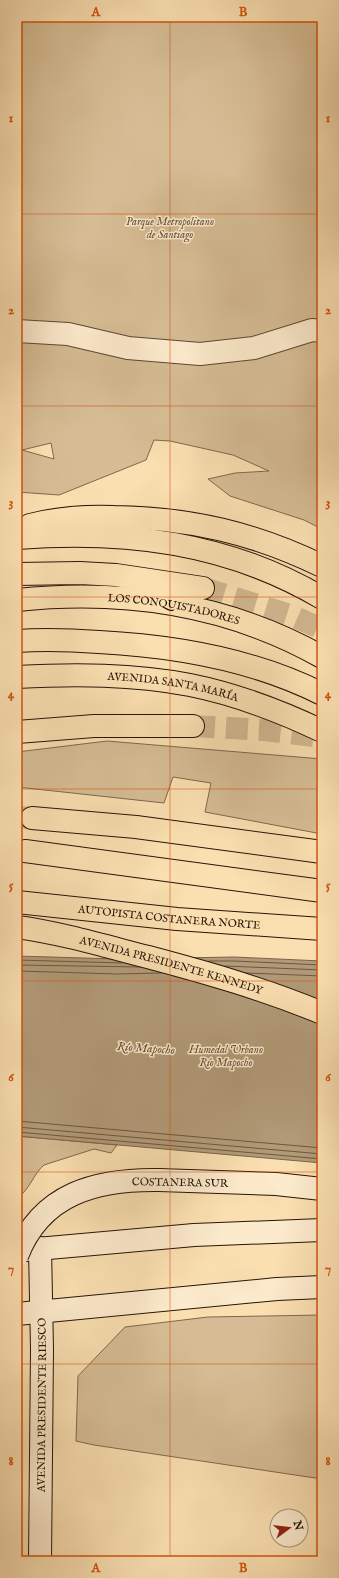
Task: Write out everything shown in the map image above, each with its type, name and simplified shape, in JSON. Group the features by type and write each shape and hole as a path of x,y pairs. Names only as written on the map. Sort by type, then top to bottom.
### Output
{"main road":[{"path":"17,332 68,334 128,348 200,354 254,348 312,330 322,331"},
{"path":"17,528 56,520 93,516 171,520 214,526 291,551 322,566"},
{"path":"17,538 97,535 145,539 211,551 248,563 322,598"},
{"path":"17,574 80,573 116,575 203,588"},
{"name":"LOS CONQUISTADORES","path":"17,600 94,596 145,600 199,608 240,621 280,637 322,657"},
{"path":"17,641 70,640 129,644 195,653 248,664 286,677 322,694"},
{"name":"AVENIDA SANTA MARÍA","path":"17,677 76,675 122,676 190,685 252,702 322,731"},
{"path":"17,732 94,726 193,726"},
{"path":"32,818 143,828 322,852"},
{"path":"24,851 322,891"},
{"name":"AUTOPISTA COSTANERA NORTE","path":"17,902 177,919 322,929"},
{"name":"AVENIDA PRESIDENTE KENNEDY","path":"17,927 93,943 219,976 286,998 322,1013"},
{"name":"COSTANERA SUR","path":"17,1256 25,1239 39,1219 59,1201 83,1189 95,1185 125,1181 159,1180 276,1184 322,1189"},
{"path":"17,1252 40,1248 194,1235 322,1230"},
{"name":"AVENIDA PRESIDENTE RIESCO","path":"40,1248 42,1312 40,1561"},
{"path":"17,1314 277,1289 322,1287"}],"green space":[{"name":"Parque Metropolitano de Santiago","path":"17,17 322,17 322,529 304,520 230,496 208,479 235,473 269,471 233,455 170,441 154,440 146,460 59,495 17,492","holes":["51,443 54,459 22,450"]},
{"path":"107,741 322,759 322,834 205,812 211,783 173,777 164,803 17,787 17,752"},
{"path":"17,1136 117,1145 111,1153 94,1149 44,1165 25,1191 17,1198"},
{"path":"322,1315 322,1479 94,1445 76,1441 78,1376 125,1327 208,1317"}],"water":[{"name":"Humedal Urbano Río Mapocho","path":"17,956 117,959 234,957 322,961 322,1163 17,1136"}],"tunnel":[{"path":"203,588 290,615 322,629"},
{"path":"193,726 264,730 322,737"},
{"path":"17,817 32,818"}],"water label":[{"name":"Río Mapocho","path":"146,1048"}]}
